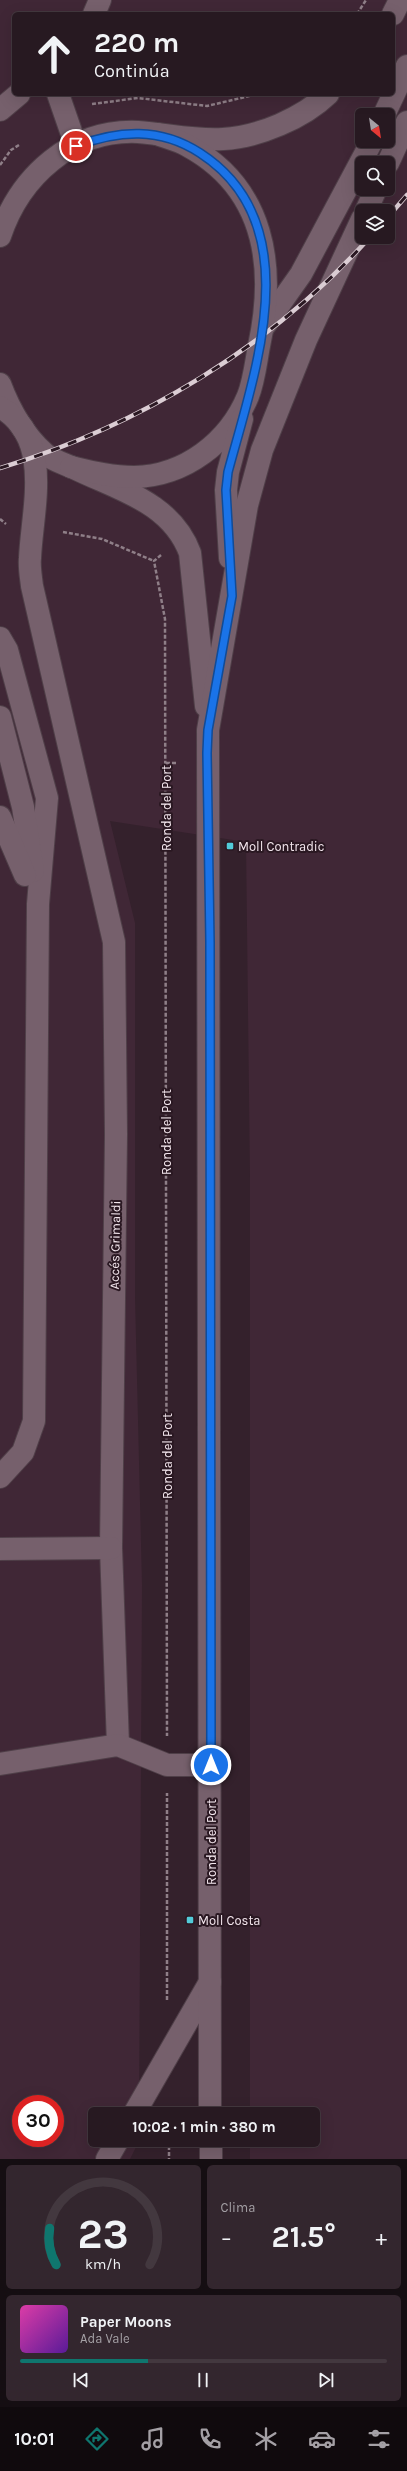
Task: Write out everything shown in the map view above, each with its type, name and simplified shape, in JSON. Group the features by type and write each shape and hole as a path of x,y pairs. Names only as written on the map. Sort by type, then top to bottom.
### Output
{"street":[{"path":"95,12 100,0"},
{"path":"394,12 400,0"},
{"path":"395,92 407,66"},
{"path":"0,110 17,96"},
{"path":"59,96 76,146"},
{"path":"0,236 5,220 18,196 34,175 53,159 76,146 117,134 137,132 223,139 246,135 271,127 298,115 325,96"},
{"path":"387,108 393,96"},
{"path":"391,156 407,122"},
{"path":"157,134 187,145 212,161 232,180 247,200 264,252 267,283 264,326 249,395 228,472 226,490 232,596"},
{"path":"264,326 301,274 368,148"},
{"path":"208,730 248,505 266,437 306,340 355,234"},
{"path":"0,384 8,413 44,454 157,507 175,525 184,539 190,553 208,730"},
{"path":"71,467 110,476 135,477 157,475 178,468 198,458 226,435 236,421 249,395"},
{"name":"Accés Grimaldi","path":"8,413 30,445 37,483 30,558 32,586 114,942 116,1134 111,1548 118,1745"},
{"path":"0,638 7,650 47,798 38,904 34,1421 23,1452 0,1477"},
{"path":"0,717 23,807 38,904"},
{"name":"Ronda del Port","path":"208,730 211,1765 210,2107"},
{"path":"0,817 38,904"},
{"path":"0,1549 111,1548"},
{"path":"0,1764 118,1745 167,1765 211,1765"},
{"path":"138,2107 210,1982"},
{"path":"107,2159 114,2147"},
{"path":"210,2147 210,2159"}],"path":[{"path":"358,12 366,0"},
{"path":"92,104 138,98 207,106 250,96"},
{"path":"0,165 12,150 19,145"},
{"path":"63,532 102,539 154,561 184,539"},
{"name":"Ronda del Port","path":"154,561 165,619 167,1742"},
{"path":"166,763 176,763"},
{"path":"167,1798 167,2004"},
{"path":"168,2147 169,2159"}],"shaded area":[{"path":"0,0 407,0 407,2159 250,2159 250,2147 320,2147 320,2107 250,2107 250,1177 246,842 110,821 135,923 135,1297 142,1585 139,2107 88,2107 88,2147 136,2147 130,2159 0,2159"}],"railway":[{"path":"395,209 407,195"},
{"path":"0,468 103,430 153,405 201,378 247,347 291,313 332,276 363,244"}],"place":[{"name":"Moll Contradic","path":"230,846"},
{"name":"Moll Costa","path":"190,1920"}],"route":[{"path":"76,146 117,134 137,132 157,134 187,145 212,161 232,180 247,200 258,229 264,252 267,283 264,326 249,395 228,472 226,490 232,596 208,730 207,753 210,942 209,1186 211,1765"}]}
